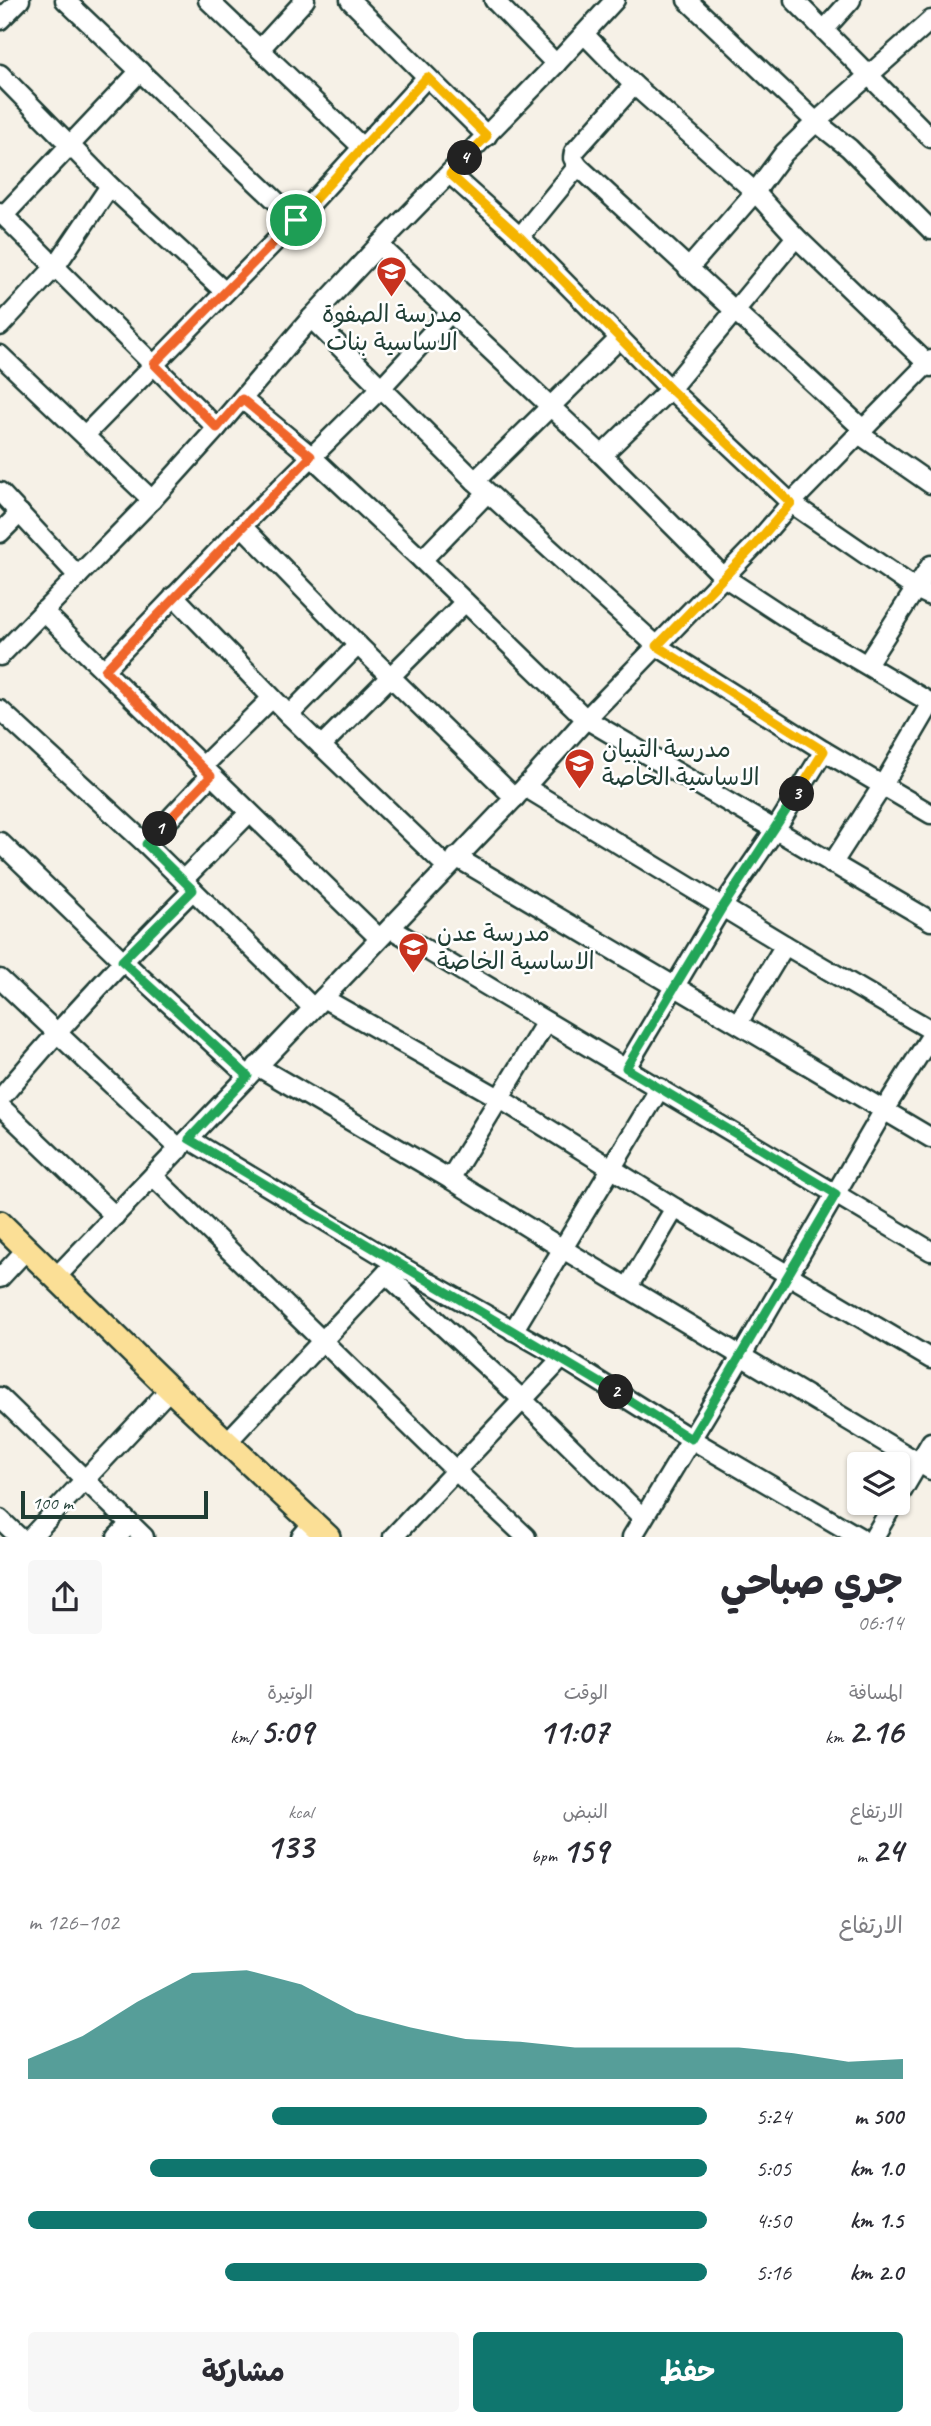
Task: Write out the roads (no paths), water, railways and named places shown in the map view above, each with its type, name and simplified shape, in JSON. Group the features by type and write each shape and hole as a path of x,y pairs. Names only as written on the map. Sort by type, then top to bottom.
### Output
{"main road":[{"path":"0,1223 227,1441 314,1532"}],"street":[{"path":"0,20 20,0"},
{"path":"65,0 296,220"},
{"path":"208,0 363,148"},
{"path":"260,49 305,0"},
{"path":"350,0 487,136"},
{"path":"494,0 556,64"},
{"path":"0,656 152,500 379,245 487,136 615,0"},
{"path":"687,0 816,122 849,148 931,230"},
{"path":"794,0 931,138"},
{"path":"824,30 851,0"},
{"path":"688,269 755,192 784,153 931,20"},
{"path":"56,1277 520,792 791,503 930,364 796,237 755,192 634,85 584,34"},
{"path":"140,71 71,146 2,214 217,428"},
{"path":"0,74 110,186 225,292"},
{"path":"85,435 296,220 427,77"},
{"path":"634,85 573,152 578,166 735,310 862,432 931,484"},
{"path":"520,237 578,166"},
{"path":"450,174 520,237 670,389 791,503 924,593"},
{"path":"0,326 55,267 110,186"},
{"path":"602,455 670,389 796,237"},
{"path":"379,245 602,455 724,577 785,617 931,703 832,864"},
{"path":"105,670 242,526 380,389 450,313"},
{"path":"312,318 380,389 481,487 657,646 824,751 931,814"},
{"path":"422,560 551,407 620,338"},
{"path":"0,355 152,500"},
{"path":"242,399 311,456 586,719 931,922"},
{"path":"0,492 78,576"},
{"path":"0,533 20,513"},
{"path":"242,526 358,645 520,792 931,1030"},
{"path":"867,664 924,593 931,565"},
{"path":"174,597 321,746 451,862 738,1023 931,1138"},
{"path":"321,746 393,677 465,602"},
{"path":"43,611 249,813 384,933 546,1021 931,1251"},
{"path":"289,715 358,645"},
{"path":"146,844 206,771 272,698"},
{"path":"0,710 318,1003 499,1098 676,1208 931,1359"},
{"path":"626,1068 722,908 824,751"},
{"path":"0,1099 249,813"},
{"path":"0,842 122,961 252,1071 450,1179 925,1466"},
{"path":"738,1023 785,945"},
{"path":"0,979 56,1033 184,1144 391,1269 562,1358 691,1439 859,1537"},
{"path":"450,1179 546,1021"},
{"path":"632,1537 742,1355 884,1110 931,1036"},
{"path":"513,1331 660,1088"},
{"path":"0,1106 115,1216"},
{"path":"153,1176 526,1537"},
{"path":"628,1287 676,1208"},
{"path":"0,1278 27,1249"},
{"path":"227,1441 391,1269"},
{"path":"391,1269 643,1518"},
{"path":"393,1537 562,1358"},
{"path":"31,1537 170,1389"},
{"path":"0,1398 144,1537"},
{"path":"910,1484 925,1466 931,1442"},
{"path":"874,1537 887,1515"},
{"path":"0,1519 19,1537"},
{"path":"117,1537 130,1524"}],"place":[{"name":"مدرسة الصفوة الاساسية بنات","path":"392,299"},
{"name":"مدرسة التبيان الاساسية الخاصة","path":"579,790"},
{"name":"مدرسة عدن الاساسية الخاصة","path":"414,974"}]}
